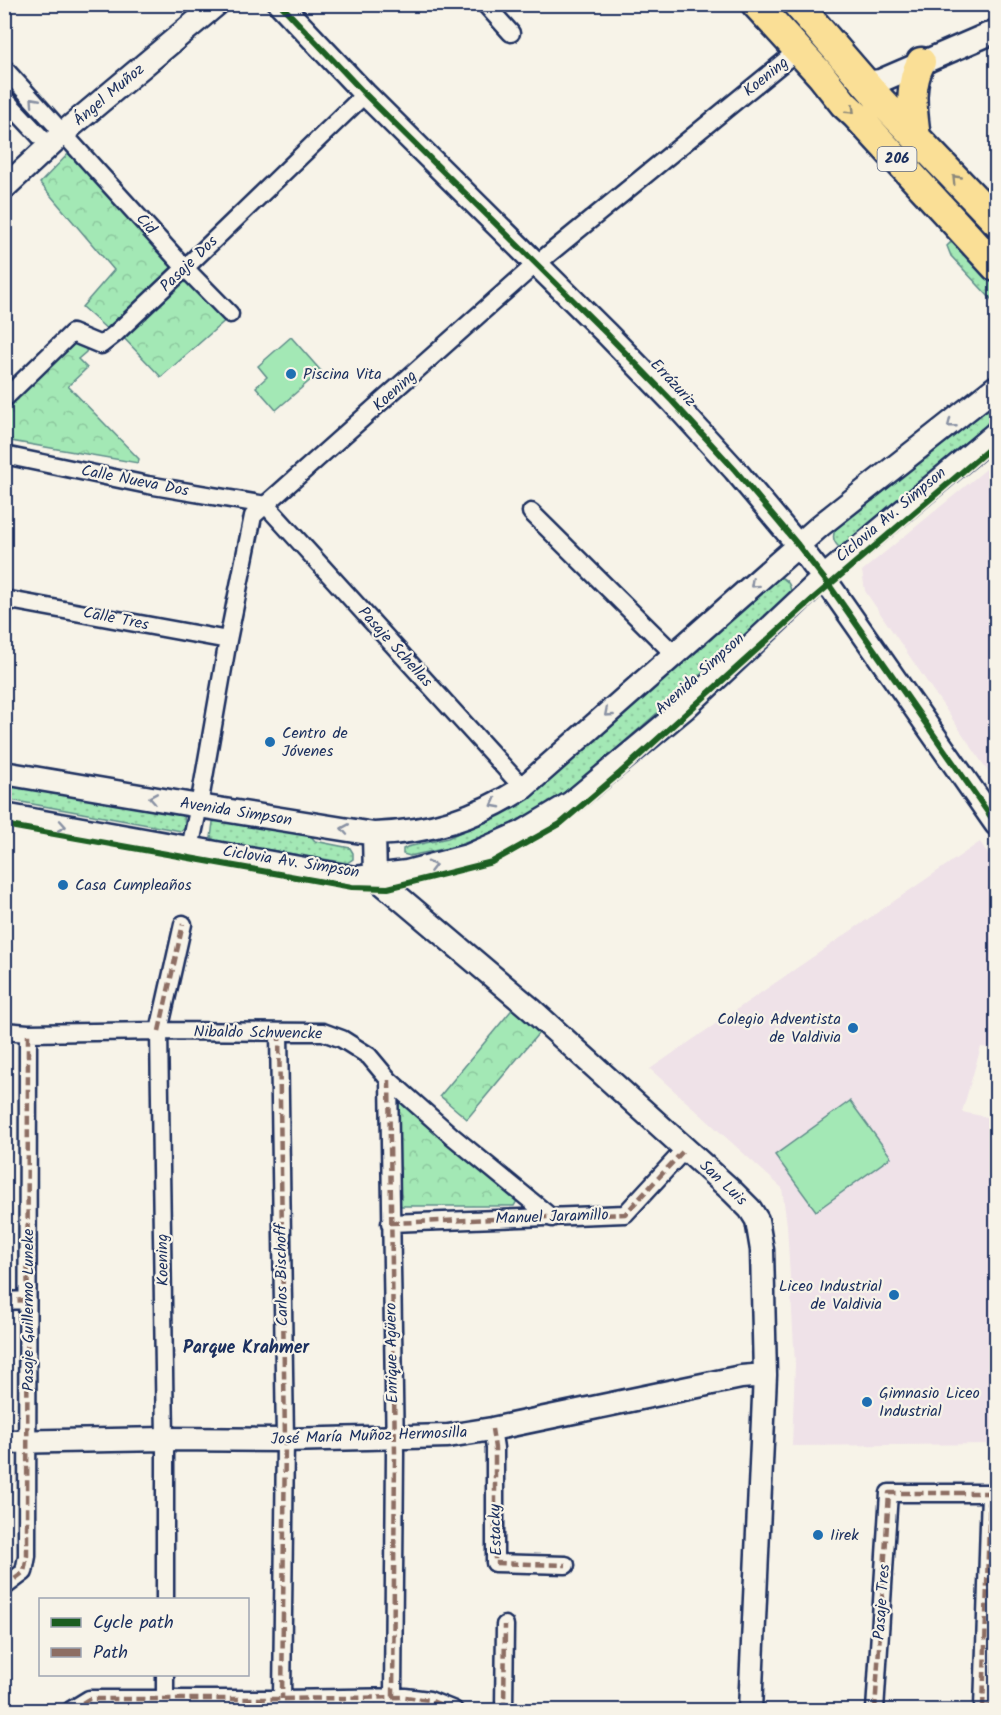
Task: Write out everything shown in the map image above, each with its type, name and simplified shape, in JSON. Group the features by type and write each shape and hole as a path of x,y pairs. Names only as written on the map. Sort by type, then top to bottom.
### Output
{"highway":[{"name":"206","path":"756,4 821,75 844,104 996,267"},
{"name":"206","path":"797,4 916,138 996,221"},
{"path":"797,51 818,55 838,76 866,83"},
{"path":"916,138 911,94 921,62"}],"main road":[{"name":"Ángel Muñoz","path":"4,188 56,140 217,4"},
{"name":"Errázuriz","path":"280,4 365,94 672,401 735,470 823,578 996,824"},
{"path":"866,83 880,81 996,31"},
{"name":"Avenida Simpson","path":"4,772 374,834 422,830 486,809 523,788 821,525 996,387"},
{"name":"Avenida Simpson","path":"4,816 355,878 375,877 437,866 468,856 523,832 571,803 685,708 823,578 996,434"},
{"path":"374,834 375,877"},
{"name":"San Luis","path":"375,877 531,1009 732,1191 750,1209 757,1220 762,1250 765,1375 750,1710"},
{"name":"José María Muñoz Hermosilla","path":"4,1442 448,1436 492,1429 741,1377 765,1375"}],"street":[{"path":"485,4 510,33"},
{"name":"Koening","path":"190,848 253,516 537,264 797,51"},
{"path":"4,68 56,140"},
{"name":"Pasaje Dos","path":"4,399 72,333 100,345 114,334 186,268 365,94"},
{"path":"4,98 56,140"},
{"name":"Cid","path":"56,140 230,314"},
{"name":"Calle Nueva Dos","path":"4,455 148,485 266,506"},
{"name":"Pasaje Schellas","path":"266,506 523,788"},
{"path":"531,512 674,654"},
{"name":"Calle Tres","path":"4,599 228,640"},
{"name":"Koening","path":"165,1598 159,1031 183,924"},
{"name":"Nibaldo Schwencke","path":"4,1031 28,1033 323,1032 342,1039 369,1056 389,1080 452,1136 552,1218"},
{"name":"Carlos Bischoff","path":"279,1032 285,1440 282,1699"},
{"name":"Pasaje Guillermo Luneke","path":"7,1583 24,1572 27,1557 28,1033"},
{"name":"Enrique Agüero","path":"389,1080 394,1437 393,1697"},
{"name":"Manuel Jaramillo","path":"390,1223 624,1214 685,1149"},
{"path":"4,1301 27,1300"},
{"name":"Estacky","path":"492,1429 495,1448 495,1563 566,1565"},
{"name":"Pasaje Tres","path":"875,1710 889,1493 993,1493"},
{"path":"984,1708 993,1493"},
{"path":"502,1710 504,1708 505,1625"},
{"path":"165,1676 165,1699"},
{"path":"71,1710 89,1699 417,1697 454,1710"}],"shaded area":[{"path":"996,461 996,783 865,591 862,571"},
{"path":"980,842 996,866 996,1049 981,1047 962,1112 996,1119 996,1444 792,1446 795,1364 787,1225 782,1188 650,1069"}],"green space":[{"path":"71,151 177,264 108,330 82,307 114,270 40,183"},
{"path":"953,240 996,286 996,300 992,300 951,256 947,246"},
{"path":"186,276 228,318 161,377 121,335"},
{"name":"Piscina Vita","path":"291,337 321,371 276,410 256,387 267,377 258,366"},
{"path":"71,340 87,347 86,352 78,359 87,368 68,386 139,459 138,463 5,440 5,405"},
{"path":"996,394 996,425 849,547 837,545 834,539 835,530"},
{"path":"780,577 789,584 791,595 563,796 511,824 470,841 410,856 403,854 403,849 407,847 448,838 486,820 565,766"},
{"path":"4,782 184,814 185,828 181,831 5,799"},
{"path":"221,820 310,835 315,841 350,848 353,859 347,863 217,841 211,838 213,822"},
{"path":"515,1006 542,1029 467,1119 440,1096"},
{"path":"394,1094 518,1199 514,1206 400,1206 394,1198"},
{"path":"850,1101 891,1157 816,1211 775,1155"},
{"path":"427,1705 442,1710 87,1710 92,1707"}],"marked path":[{"path":"159,1031 183,924"},
{"path":"279,1032 285,1440 282,1699"},
{"path":"4,1587 24,1572 27,1556 28,1033"},
{"path":"389,1080 395,1453 393,1697"},
{"path":"390,1223 625,1214 685,1149"},
{"path":"4,1301 27,1300"},
{"path":"492,1429 495,1448 495,1563 566,1565"},
{"path":"875,1710 889,1493 996,1493"},
{"path":"983,1708 990,1493"},
{"path":"502,1710 504,1708 505,1625"},
{"path":"71,1710 89,1699 405,1697 429,1700 454,1710"},
{"path":"971,1710 996,1705"}],"cycle path":[{"path":"280,4 365,94 607,334 735,470 829,585 996,824"},
{"name":"Ciclovia Av. Simpson","path":"4,825 352,887 388,888 492,862 560,824 620,773 815,597 996,443"}],"place":[{"name":"Piscina Vita","path":"291,374"},
{"name":"Centro de Jóvenes","path":"270,742"},
{"name":"Casa Cumpleaños","path":"63,885"},
{"name":"Colegio Adventista de Valdivia","path":"853,1028"},
{"name":"Liceo Industrial de Valdivia","path":"894,1295"},
{"name":"Gimnasio Liceo Industrial","path":"867,1402"},
{"name":"Iirek","path":"818,1535"}],"district":[{"name":"Parque Krahmer","path":"246,1348"}]}
